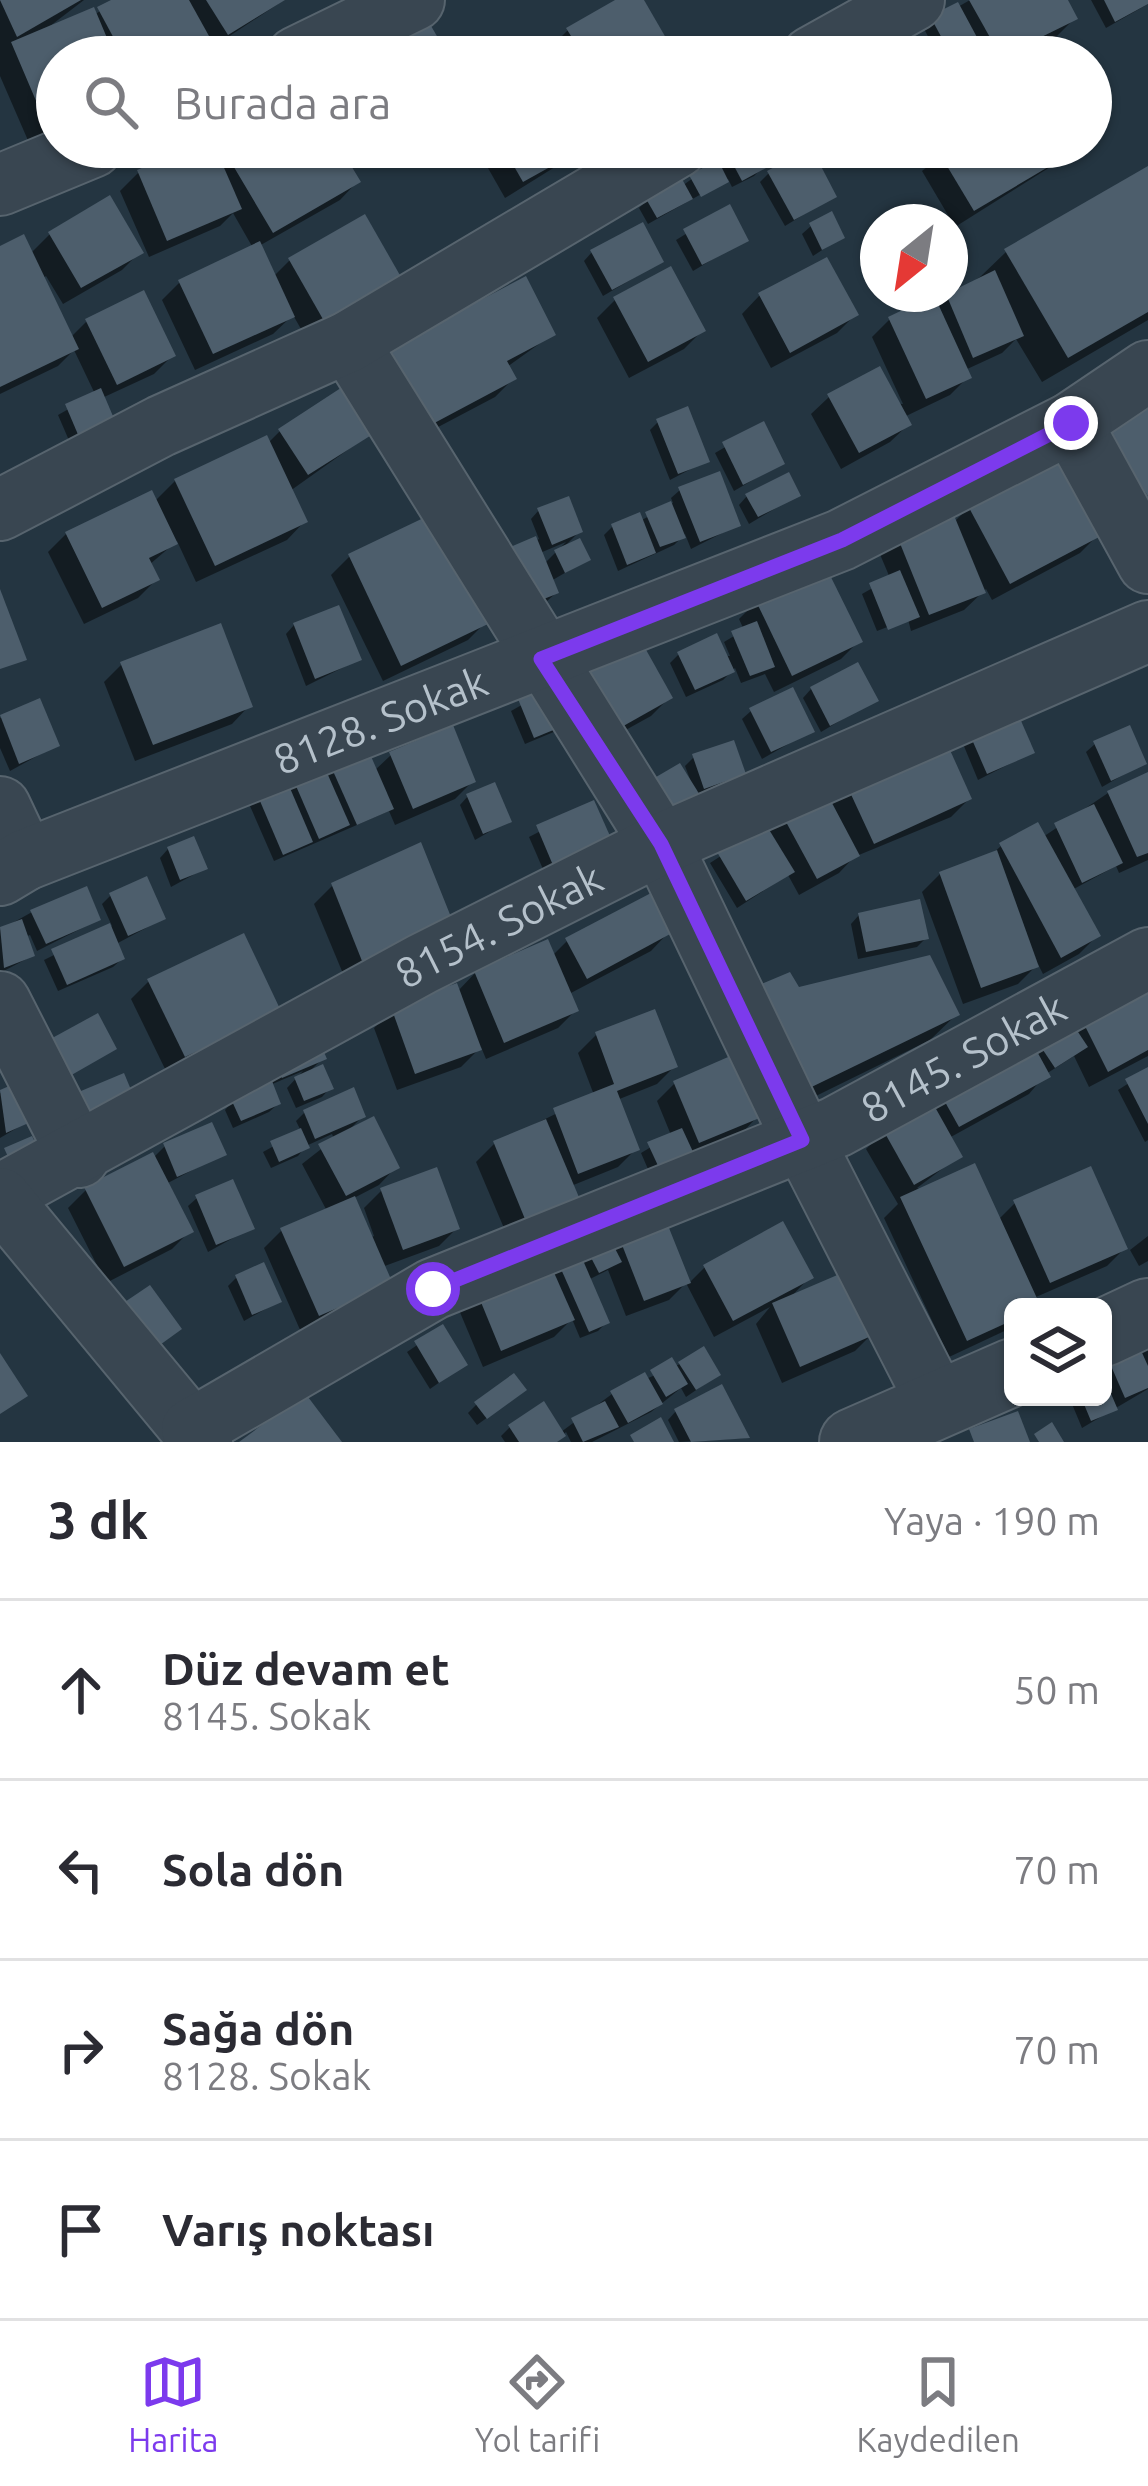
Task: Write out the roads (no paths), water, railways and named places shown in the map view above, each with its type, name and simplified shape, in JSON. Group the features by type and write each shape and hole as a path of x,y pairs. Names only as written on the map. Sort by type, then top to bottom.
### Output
{"street":[{"path":"340,36 414,0"},
{"path":"850,36 914,0"},
{"path":"0,185 41,168"},
{"path":"0,510 161,426 347,342 641,168"},
{"path":"347,342 541,659 661,844 802,1140 938,1404"},
{"name":"8128. Sokak","path":"8,847 541,659 842,540 1071,423 1148,371"},
{"path":"1071,423 1148,562"},
{"name":"8154. Sokak","path":"0,1197 422,964 661,844 1148,631"},
{"name":"8145. Sokak","path":"196,1435 433,1289 836,1127 1148,958"},
{"path":"0,1002 79,1156"},
{"path":"0,1197 196,1435"},
{"path":"1112,1329 1148,1312"},
{"path":"853,1442 1004,1376"}]}
